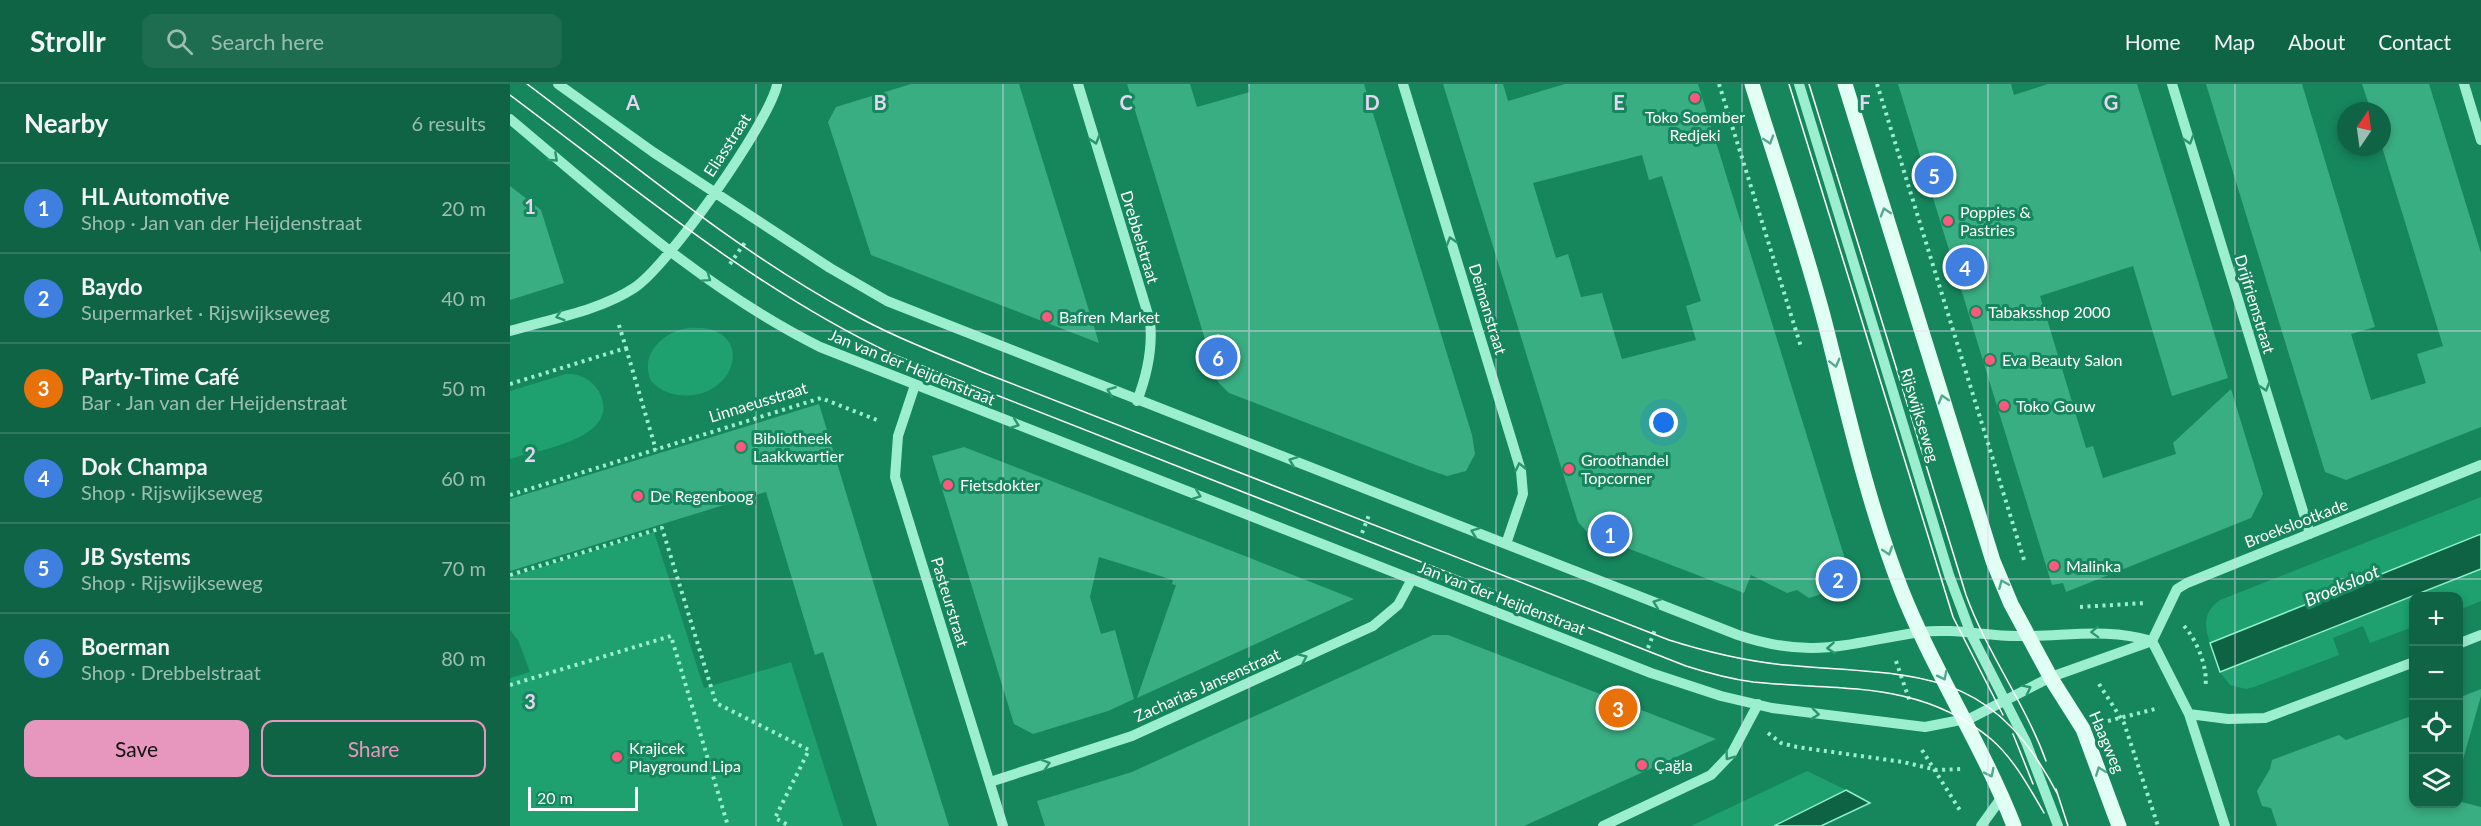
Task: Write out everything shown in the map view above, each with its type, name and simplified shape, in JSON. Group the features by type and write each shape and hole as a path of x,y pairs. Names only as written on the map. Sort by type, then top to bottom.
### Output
{"main road":[{"path":"1752,84 1820,307 1881,532 1920,632 1965,720 2014,826"},
{"name":"Rijswijkseweg","path":"1845,84 1993,561 2051,677"},
{"name":"Haagweg","path":"2051,677 2076,714 2087,737 2119,826"}],"street":[{"path":"558,84 653,152 716,191 830,268 887,301 1137,401 1756,641 1791,648 1839,648 1920,632 2029,636 2106,632 2152,641"},
{"name":"Eliasstraat","path":"716,191 766,114 778,84"},
{"name":"Drebbelstraat","path":"1078,84 1150,321 1148,365 1137,401"},
{"name":"Deimanstraat","path":"1403,84 1521,471 1523,494 1506,544"},
{"name":"Rijswijkseweg","path":"1799,84 1949,575 1971,634 2029,748 2058,826"},
{"name":"Drijfriemstraat","path":"2172,84 2310,534"},
{"path":"2464,84 2481,140"},
{"name":"Jan van der Heijdenstraat","path":"510,119 601,198 670,251 716,284 810,342 1641,669 1758,705 1916,727 1965,720 2051,677"},
{"path":"510,331 611,300 644,281 716,191"},
{"name":"Pasteurstraat","path":"915,385 900,429 895,458 895,478 1004,826"},
{"name":"Broekslootkade","path":"2152,641 2175,594 2184,585 2481,465"},
{"name":"Zacharias Jansenstraat","path":"990,782 1132,736 1376,625 1398,605 1412,579"},
{"path":"2463,642 2481,635"},
{"path":"2051,677 2152,641"},
{"path":"2152,641 2189,714 2225,826"},
{"path":"2189,714 2248,720 2270,717 2409,663"},
{"path":"1603,826 1712,775 1732,753 1758,705"},
{"path":"1981,826 2002,797"}],"path":[{"path":"1877,84 2027,569"},
{"path":"716,284 761,221"},
{"path":"611,300 656,450"},
{"path":"510,384 626,348"},
{"name":"Linnaeusstraat","path":"510,495 821,398 900,429"},
{"path":"1352,556 1377,494"},
{"path":"510,574 662,528 716,703 809,750 775,818 790,826"},
{"path":"1641,669 1664,606"},
{"path":"510,685 671,636 728,826"},
{"path":"2086,665 2121,716 2169,707 2189,714"},
{"path":"1758,705 1766,729 1781,743 1932,769 1955,799 1963,816"},
{"name":"Haagweg","path":"2121,716 2158,826"}],"shaded area":[{"path":"688,328 710,329 725,337 732,348 732,362 726,375 715,387 699,394 679,395 664,391 651,381 648,362 651,353 662,339"},
{"path":"566,374 588,380 598,390 603,406 600,420 590,431 575,439 510,459 510,391"},
{"path":"2481,497 2481,534 2210,643 2206,619 2210,609 2220,600"},
{"path":"654,532 704,688 791,662 843,826 510,826 510,678 530,672 518,640 510,630 510,577"},
{"path":"2481,534 2481,569 2423,592 2409,592 2409,597 2220,672 2210,643"},
{"path":"2481,569 2481,601 2463,608 2463,592 2423,592"},
{"path":"2409,597 2409,628 2370,643 2363,626 2333,638 2339,655 2246,689 2230,685 2220,672"},
{"path":"1807,771 1846,790 1774,826 1691,826"},
{"path":"1846,790 1870,803 1821,826 1774,826"}],"building":[{"path":"911,84 1019,84 1099,343 871,255 828,122 836,107"},
{"path":"1127,84 1190,84 1197,107 1250,92 1248,84 1364,84 1472,435 1475,454 1466,471 1447,476 1429,470 1229,393 1218,382"},
{"path":"1443,84 1503,84 1508,101 1565,84 1698,84 1850,575 1847,586 1809,598 1797,590 1787,593 1751,575 1744,593 1588,533 1578,522","holes":["1642,155 1649,180 1662,176 1701,301 1686,306 1696,340 1622,359 1602,293 1581,297 1568,254 1556,258 1533,183"]},
{"path":"1898,84 2011,84 2014,95 2048,84 2137,84 2228,378 2172,396 2133,266 2040,296 2086,448 2093,446 2103,478 2176,454 2173,443 2231,389 2263,494 2251,518 2066,592 2063,583 2052,585"},
{"path":"2206,84 2302,84 2375,327 2351,334 2371,400 2426,383 2417,354 2443,346 2385,156 2391,156 2391,102 2368,102 2362,84 2429,84 2481,253 2481,427 2346,480 2325,472"},
{"path":"510,186 541,210 564,283 510,300"},
{"path":"819,404 949,826 877,826 823,652 815,655 766,492 510,571 510,499"},
{"path":"964,447 1354,599 1137,698 1176,585 1172,584 1173,580 1099,557 1090,597 1101,634 1115,630 1134,699 1108,711 1033,734 1014,724 932,456"},
{"path":"1433,635 1448,635 1716,739 1524,826 1045,826 1037,801 1132,772"},
{"path":"2481,689 2463,759 2463,700 2463,696"},
{"path":"2409,717 2409,808 2463,808 2463,802 2481,807 2481,826 2277,826 2271,808 2262,806 2257,791 2270,769 2272,760 2339,735 2346,740"}],"tram line":[{"path":"527,84 684,204 765,261 849,312 898,337 982,372 1669,640 1755,661 1910,676 1944,685 1975,699 2004,720 2032,752 2058,795"},
{"path":"1789,84 1953,617 2003,715"},
{"path":"1809,84 1966,595 1984,637 2028,719 2046,761"},
{"path":"510,95 648,200 742,267 791,299 892,354 1686,666 1744,681 1877,691 1936,706 1964,720 1991,739 2021,774 2044,813"},
{"path":"2013,734 2033,784"},
{"path":"2056,789 2068,826"}],"place":[{"name":"Toko Soember Redjeki","path":"1695,98"},
{"name":"JB Systems","path":"1934,175"},
{"name":"Poppies & Pastries","path":"1948,221"},
{"name":"Dok Champa","path":"1965,267"},
{"name":"Tabaksshop 2000","path":"1976,312"},
{"name":"Bafren Market","path":"1047,317"},
{"name":"Boerman","path":"1218,357"},
{"name":"Eva Beauty Salon","path":"1990,360"},
{"name":"Toko Gouw","path":"2004,406"},
{"name":"Bibliotheek Laakkwartier","path":"741,447"},
{"name":"Groothandel Topcorner","path":"1569,469"},
{"name":"Fietsdokter","path":"948,485"},
{"name":"De Regenboog","path":"638,496"},
{"name":"HL Automotive","path":"1610,534"},
{"name":"Malinka","path":"2054,566"},
{"name":"Baydo","path":"1838,579"},
{"name":"Party-Time Café","path":"1618,708"},
{"name":"Krajicek Playground Lipa","path":"617,757"},
{"name":"Çağla","path":"1642,765"}],"water label":[{"name":"Broeksloot","path":"2342,586"}]}
